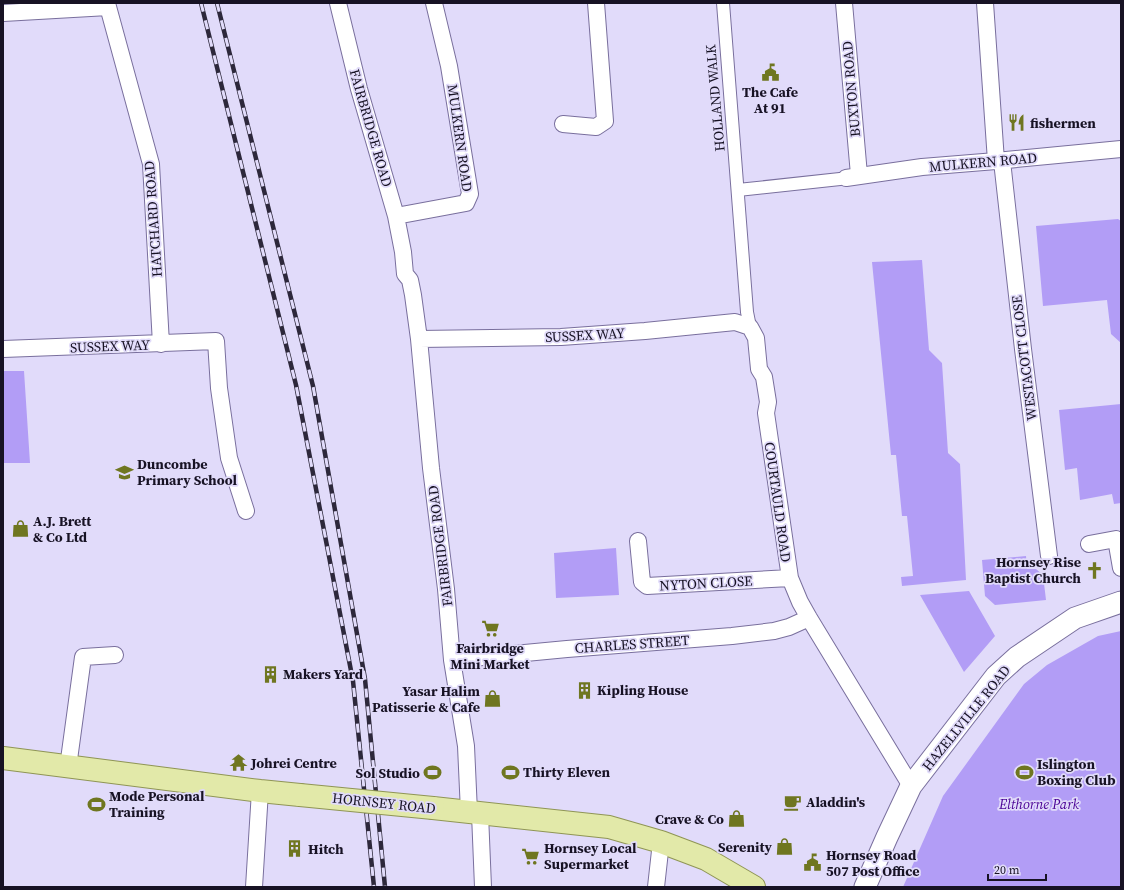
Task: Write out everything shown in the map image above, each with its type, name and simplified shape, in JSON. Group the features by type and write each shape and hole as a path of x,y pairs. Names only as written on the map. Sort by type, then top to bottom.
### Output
{"main road":[{"name":"HORNSEY ROAD","path":"3,758 260,791 609,827 661,842 706,859 754,887"}],"street":[{"name":"FAIRBRIDGE ROAD","path":"338,3 359,89 396,216 403,252 405,274 410,280 419,339 431,468 446,589 452,660 466,746 483,887"},
{"name":"MULKERN ROAD","path":"396,216 466,203 470,194 449,66 434,3"},
{"path":"563,124 596,127 605,121 596,3"},
{"name":"HOLLAND WALK","path":"723,3 730,106 738,190"},
{"name":"BUXTON ROAD","path":"844,3 848,177"},
{"name":"WESTACOTT CLOSE","path":"985,3 999,161 1049,556"},
{"path":"3,13 107,5"},
{"name":"HATCHARD ROAD","path":"107,5 151,164 161,344"},
{"name":"MULKERN ROAD","path":"738,190 922,167 1121,149"},
{"name":"COURTAULD ROAD","path":"738,190 747,312 750,327 756,338 759,369 764,377 767,395 768,402 766,413 790,578 800,602 809,618 911,786"},
{"name":"SUSSEX WAY","path":"419,339 561,337 645,331 735,322 750,327"},
{"name":"SUSSEX WAY","path":"3,349 216,341 219,388 229,458 246,511"},
{"path":"1089,544 1116,539 1121,568"},
{"name":"NYTON CLOSE","path":"638,541 642,582 647,586 790,578"},
{"name":"HAZELLVILLE ROAD","path":"865,887 911,786 996,676 1017,657 1074,618 1121,602"},
{"name":"CHARLES STREET","path":"452,660 732,636 774,631 789,627 809,618"},
{"path":"68,767 83,657 116,655"},
{"path":"254,887 260,791"},
{"path":"656,887 661,842"}],"green space":[{"path":"1118,219 1121,221 1121,343 1111,334 1107,300 1043,306 1036,226"},
{"path":"922,260 929,350 942,363 948,453 960,464 966,580 902,586 901,577 913,576 907,516 902,516 896,455 891,455 872,262"},
{"path":"3,371 24,371 30,463 3,463"},
{"path":"1121,404 1121,503 1114,504 1112,494 1080,500 1077,468 1065,470 1059,410"},
{"path":"616,548 619,595 556,598 554,553"},
{"path":"1026,556 1027,569 1036,569 1043,575 1046,600 995,605 985,596 982,560"},
{"path":"969,591 995,636 964,672 920,595"},
{"name":"Elthorne Park","path":"1121,631 1121,887 903,887 943,796 1024,684 1047,665 1098,636"}],"railway":[{"path":"201,3 296,385 353,681 374,887"},
{"path":"217,3 313,386 365,679 385,887"}],"place":[{"name":"The Cafe At 91","path":"770,72"},
{"name":"fishermen","path":"1017,123"},
{"name":"Duncombe Primary School","path":"124,472"},
{"name":"A.J. Brett & Co Ltd","path":"20,529"},
{"name":"Hornsey Rise Baptist Church","path":"1094,570"},
{"name":"Fairbridge Mini Market","path":"490,628"},
{"name":"Makers Yard","path":"270,674"},
{"name":"Kipling House","path":"584,690"},
{"name":"Yasar Halim Patisserie & Cafe","path":"493,699"},
{"name":"Johrei Centre","path":"238,763"},
{"name":"Thirty Eleven","path":"510,772"},
{"name":"Islington Boxing Club","path":"1024,772"},
{"name":"Sol Studio","path":"433,773"},
{"name":"Aladdin's","path":"793,802"},
{"name":"Mode Personal Training","path":"96,804"},
{"name":"Crave & Co","path":"737,819"},
{"name":"Serenity","path":"785,847"},
{"name":"Hitch","path":"295,849"},
{"name":"Hornsey Local Supermarket","path":"531,856"},
{"name":"Hornsey Road 507 Post Office","path":"813,863"}]}
